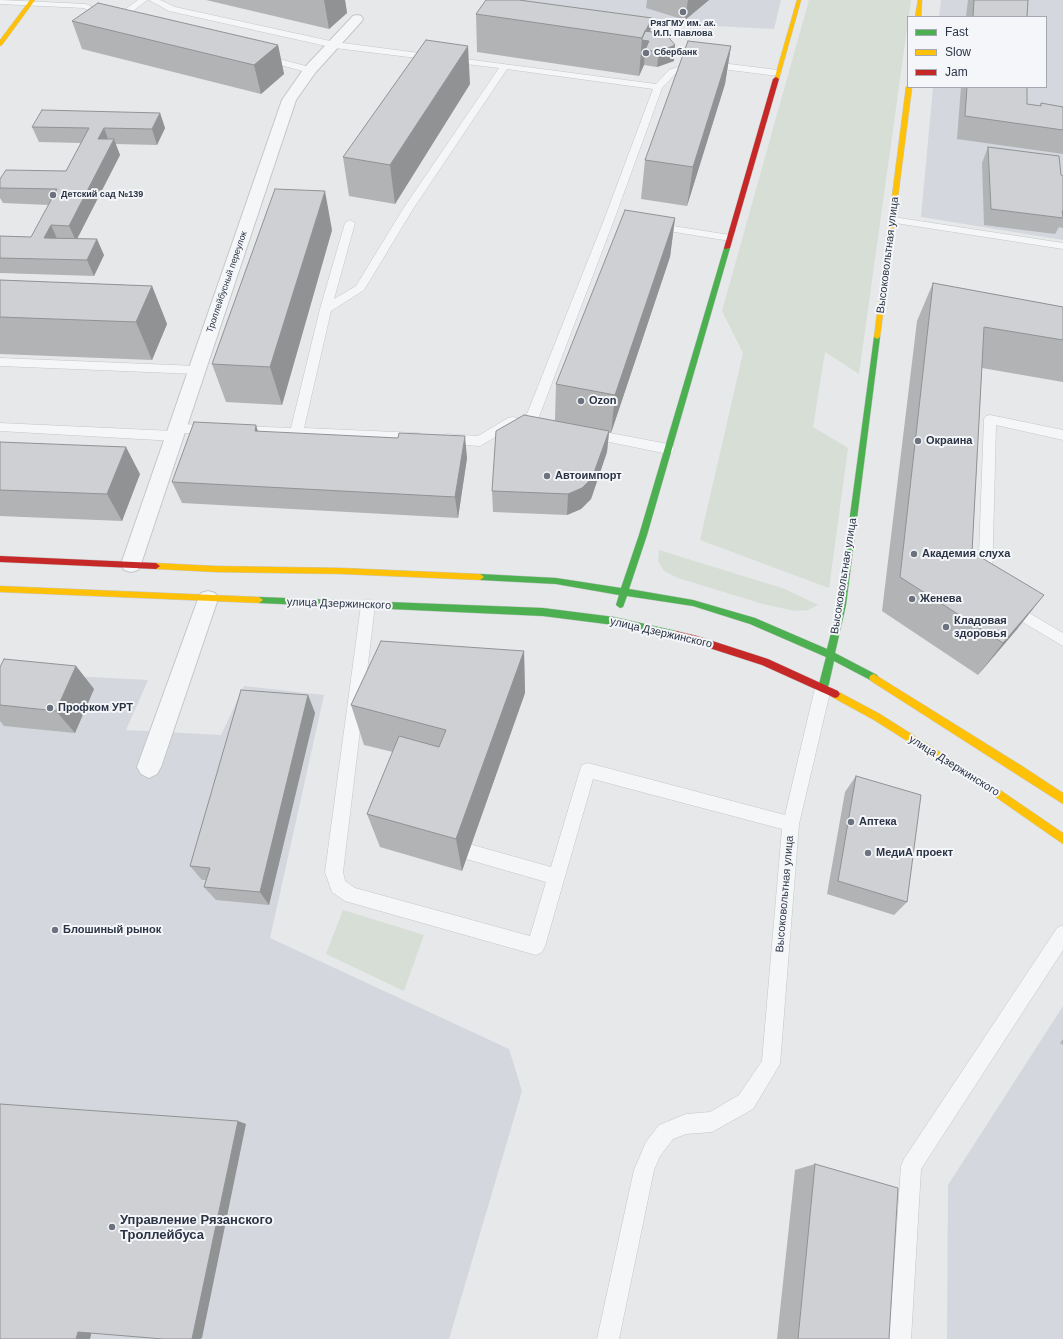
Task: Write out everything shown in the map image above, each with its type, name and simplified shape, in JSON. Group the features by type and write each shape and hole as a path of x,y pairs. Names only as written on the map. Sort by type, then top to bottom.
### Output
{"street":[{"path":"614,621 643,535 799,0"},
{"path":"918,16 920,0"},
{"path":"0,44 32,1"},
{"name":"Троллейбусный переулок","path":"130,568 289,100 310,70 335,45 357,19"},
{"name":"Высоковольтная улица","path":"824,688 842,605 909,88"},
{"path":"0,559 214,573 342,571 556,581 693,603 752,621 831,655 878,680 1019,769 1063,799"},
{"name":"улица Дзержинского","path":"0,589 122,590 368,605 543,612 614,621 712,645 765,662 824,688 877,717 1000,796 1063,839"},
{"path":"149,767 209,595"}],"lane":[{"path":"115,20 143,0"},
{"path":"153,0 172,10 335,45 658,87"},
{"path":"0,2 32,1 86,6 115,20 130,24"},
{"path":"250,55 310,70"},
{"path":"530,423 613,220 658,87 672,72 697,63 778,73"},
{"path":"326,309 360,288 408,209 505,66"},
{"path":"893,220 1063,246"},
{"path":"296,431 326,309 350,222"},
{"path":"647,226 730,238"},
{"path":"0,362 197,370"},
{"path":"1063,435 990,419 984,592 1063,640"},
{"path":"0,427 176,432 296,431 480,441 512,421 545,426"},
{"path":"576,432 668,449"},
{"path":"368,605 334,872 338,886 351,896 536,946 588,770 791,824"},
{"name":"Высоковольтная улица","path":"608,1339 644,1170 653,1149 666,1132 686,1124 712,1122 746,1102 771,1064 791,824 824,688"},
{"path":"469,852 557,877"},
{"path":"900,1339 911,1166 1063,934"}],"shaded area":[{"name":"РязГМУ им. ак. И.П. Павлова","path":"504,0 781,0 774,29 673,24"},
{"path":"809,0 911,0 909,16 907,16 907,29 859,374 825,352 813,427 848,448 829,588 700,540 743,353 722,311"},
{"path":"941,0 1063,0 1063,240 921,217 933,88 1047,88 1047,16 939,16"},
{"path":"659,550 785,589 818,605 808,610 795,611 763,604 678,578 664,571 658,561"},
{"path":"0,672 148,680 126,730 221,735 244,686 324,695 270,938 509,1049 522,1091 449,1339 0,1339"},
{"path":"343,910 424,935 404,991 326,954"},
{"path":"1063,1006 1063,1339 947,1339 948,1185"}],"building":[{"path":"486,0 519,0 652,18 642,38 476,14"},
{"path":"974,0 1028,0 1027,16 973,16"},
{"path":"98,3 278,45 254,65 72,21"},
{"path":"645,31 666,34 675,45 659,52 645,50 649,41 642,40"},
{"path":"426,40 468,46 390,165 343,157"},
{"path":"688,41 731,46 693,167 645,160"},
{"path":"967,88 1027,88 1027,104 1041,106 1041,103 1063,107 1063,130 965,116"},
{"path":"42,110 160,113 152,129 104,128 98,139 114,139 69,226 51,225 44,238 97,239 87,260 0,258 0,236 31,237 57,189 0,188 0,179 6,170 66,171 89,128 32,127"},
{"path":"988,147 1059,156 1061,175 1063,176 1063,218 991,209"},
{"path":"275,189 325,191 270,367 212,364"},
{"path":"625,210 675,218 615,395 556,384"},
{"path":"0,280 152,286 136,322 0,317"},
{"path":"933,283 1063,307 1063,340 984,327 972,552 1044,595 1003,643 900,577"},
{"name":"Автоимпорт","path":"524,415 609,431 592,478 582,488 568,494 492,491 496,431"},
{"path":"194,422 256,425 255,431 398,438 399,433 465,436 455,497 172,482"},
{"path":"0,442 126,447 107,494 0,490"},
{"path":"381,641 524,651 456,839 367,814 399,736 439,747 446,730 351,705"},
{"path":"4,659 76,666 56,711 0,705 0,667"},
{"path":"241,690 308,695 260,892 204,887 210,868 190,866"},
{"name":"МедиА проект","path":"856,776 921,795 907,902 838,881"},
{"name":"Управление Рязанского Троллейбуса","path":"0,1104 238,1121 192,1339 163,1339 78,1332 76,1339 0,1339"},
{"path":"815,1164 898,1188 889,1339 798,1339"}],"traffic: fast":[{"path":"620,605 643,535 727,248"},
{"path":"823,688 842,605 877,337"},
{"path":"480,577 556,581 693,603 752,621 831,655 874,678"},
{"path":"259,600 543,612 614,621 676,635"}],"traffic: slow":[{"path":"0,44 33,0"},
{"path":"776,79 799,0"},
{"path":"918,16 920,0"},
{"path":"877,337 909,88"},
{"path":"156,566 215,569 342,571 480,577"},
{"path":"0,589 259,600"},
{"path":"874,678 1019,769 1063,799"},
{"path":"835,694 877,717 1000,795 1063,839"}],"traffic: jam":[{"path":"727,248 776,79"},
{"path":"0,559 156,566"},
{"path":"676,635 697,640 765,662 835,694"}],"place":[{"name":"РязГМУ им. ак. И.П. Павлова","path":"683,12"},
{"name":"Сбербанк","path":"646,53"},
{"name":"Детский сад №139","path":"53,195"},
{"name":"Ozon","path":"581,401"},
{"name":"Окраина","path":"918,441"},
{"name":"Автоимпорт","path":"547,476"},
{"name":"Академия слуха","path":"914,554"},
{"name":"Женева","path":"912,599"},
{"name":"Кладовая здоровья","path":"946,627"},
{"name":"Профком УРТ","path":"50,708"},
{"name":"Аптека","path":"851,822"},
{"name":"МедиА проект","path":"868,853"},
{"name":"Блошиный рынок","path":"55,930"},
{"name":"Управление Рязанского Троллейбуса","path":"112,1227"}]}
